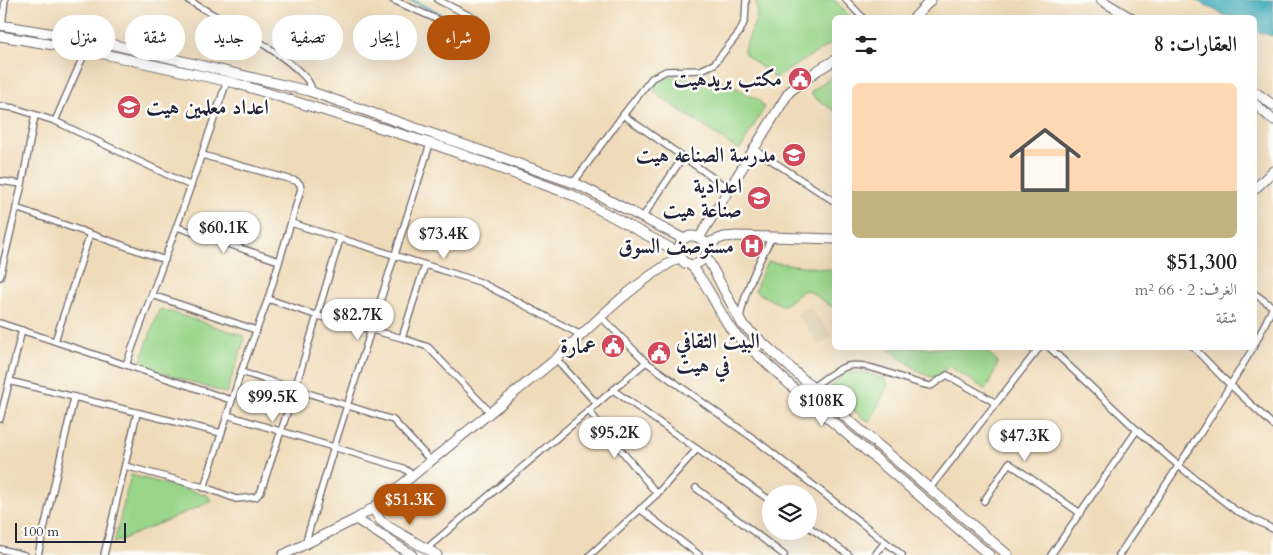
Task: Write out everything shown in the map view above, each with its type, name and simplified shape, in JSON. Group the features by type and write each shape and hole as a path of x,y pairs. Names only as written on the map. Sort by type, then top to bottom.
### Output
{"main road":[{"path":"917,15 931,0"},
{"path":"1101,0 1126,15"},
{"path":"1,25 102,42 313,92 574,182 684,239"},
{"path":"0,36 52,44"},
{"path":"115,56 227,81 430,144 572,195 679,254 700,277 733,332 802,396 990,555"},
{"path":"702,241 729,189 790,92 818,70 832,62"},
{"path":"1257,93 1273,105"},
{"path":"343,116 347,104"},
{"path":"1257,106 1273,120"},
{"path":"1257,187 1273,171"},
{"path":"679,254 679,245 684,239 691,236 702,241 730,236 832,239"},
{"path":"702,241 706,248 706,256 742,324 812,388 1008,555"},
{"path":"282,555 356,519 373,508 556,360 601,317 679,254"},
{"path":"690,265 699,263 706,256"},
{"path":"373,508 380,520 389,527 437,555"},
{"path":"356,519 412,555"}],"street":[{"path":"1,25 5,0"},
{"path":"188,0 274,51 304,75 311,84 313,92"},
{"path":"393,0 458,28 474,31 478,24 476,19 438,0"},
{"path":"574,182 652,78 666,71 701,70 714,64 739,33 745,20 746,0"},
{"path":"846,0 859,15"},
{"path":"55,121 82,60"},
{"path":"126,365 177,227 227,81"},
{"path":"0,106 14,108 55,121 191,186"},
{"path":"0,277 3,249 22,184 35,115"},
{"path":"623,115 729,189"},
{"path":"306,544 334,447 430,144"},
{"path":"754,149 832,200"},
{"path":"202,155 296,181 300,184 301,189 268,299 231,400 204,488"},
{"path":"642,218 682,156"},
{"path":"0,180 22,184"},
{"path":"16,208 165,260"},
{"path":"291,222 480,282 581,335"},
{"path":"177,227 279,261"},
{"path":"55,341 90,234"},
{"path":"739,320 742,304 762,254 772,237"},
{"path":"126,466 236,499 256,497 261,491 295,389 340,239"},
{"path":"402,338 425,265"},
{"path":"152,295 256,330"},
{"path":"1257,295 1273,307 1257,340"},
{"path":"268,299 318,316 402,338 428,347 490,412"},
{"path":"601,317 646,362 757,441 902,555"},
{"path":"0,323 231,400"},
{"path":"0,419 22,330"},
{"path":"930,488 1037,350"},
{"path":"1052,350 1137,430 1179,466 1235,510 1273,529"},
{"path":"1196,350 1273,425"},
{"path":"1119,555 1231,386 1252,350"},
{"path":"556,360 597,404"},
{"path":"426,549 646,362"},
{"path":"812,388 838,369 849,365 876,369 931,386 947,375 996,403"},
{"path":"241,372 393,420 431,461"},
{"path":"9,381 221,433"},
{"path":"613,390 762,495"},
{"path":"38,555 74,398"},
{"path":"588,411 657,494"},
{"path":"104,555 137,413"},
{"path":"227,415 403,468 414,475"},
{"path":"1051,555 1137,430"},
{"path":"590,555 657,494 697,449"},
{"path":"984,501 1009,463 1080,514"},
{"path":"696,488 784,555"},
{"path":"640,509 699,555"},
{"path":"817,533 849,555"},
{"path":"875,555 885,542"},
{"path":"0,549 24,555"}],"shaded area":[{"path":"809,306 832,337 820,345 797,315"}],"green space":[{"path":"756,0 835,0 848,15 832,15 832,43 775,78 745,54 744,49 757,17"},
{"path":"675,76 707,82 719,79 759,100 764,108 741,148 738,150 654,92 658,82 664,78"},
{"path":"832,76 832,109 812,96 811,92"},
{"path":"769,262 832,270 832,307 808,290 802,291 785,305 781,305 756,292 755,290 766,264"},
{"path":"162,309 244,336 245,338 227,392 225,393 142,366 140,363 159,310"},
{"path":"890,350 984,350 998,363 985,389 948,366 942,374 934,378 921,373"},
{"path":"862,372 886,379 888,384 870,422 861,417 830,388 843,374"},
{"path":"131,475 207,495 212,501 114,543"}],"water":[{"path":"1195,0 1273,0 1273,36 1257,32 1257,15 1224,15"}],"waterway":[{"path":"411,0 443,15"}],"place":[{"name":"مكتب بريدهيت","path":"800,79"},
{"name":"اعداد معلمين هيت","path":"129,107"},
{"name":"مدرسة الصناعه هيت","path":"794,155"},
{"name":"اعدادية صناعة هيت","path":"759,198"},
{"name":"مستوصف السوق","path":"752,246"},
{"name":"عمارة","path":"613,346"},
{"name":"البيت الثقافي في هيت","path":"659,353"}]}
